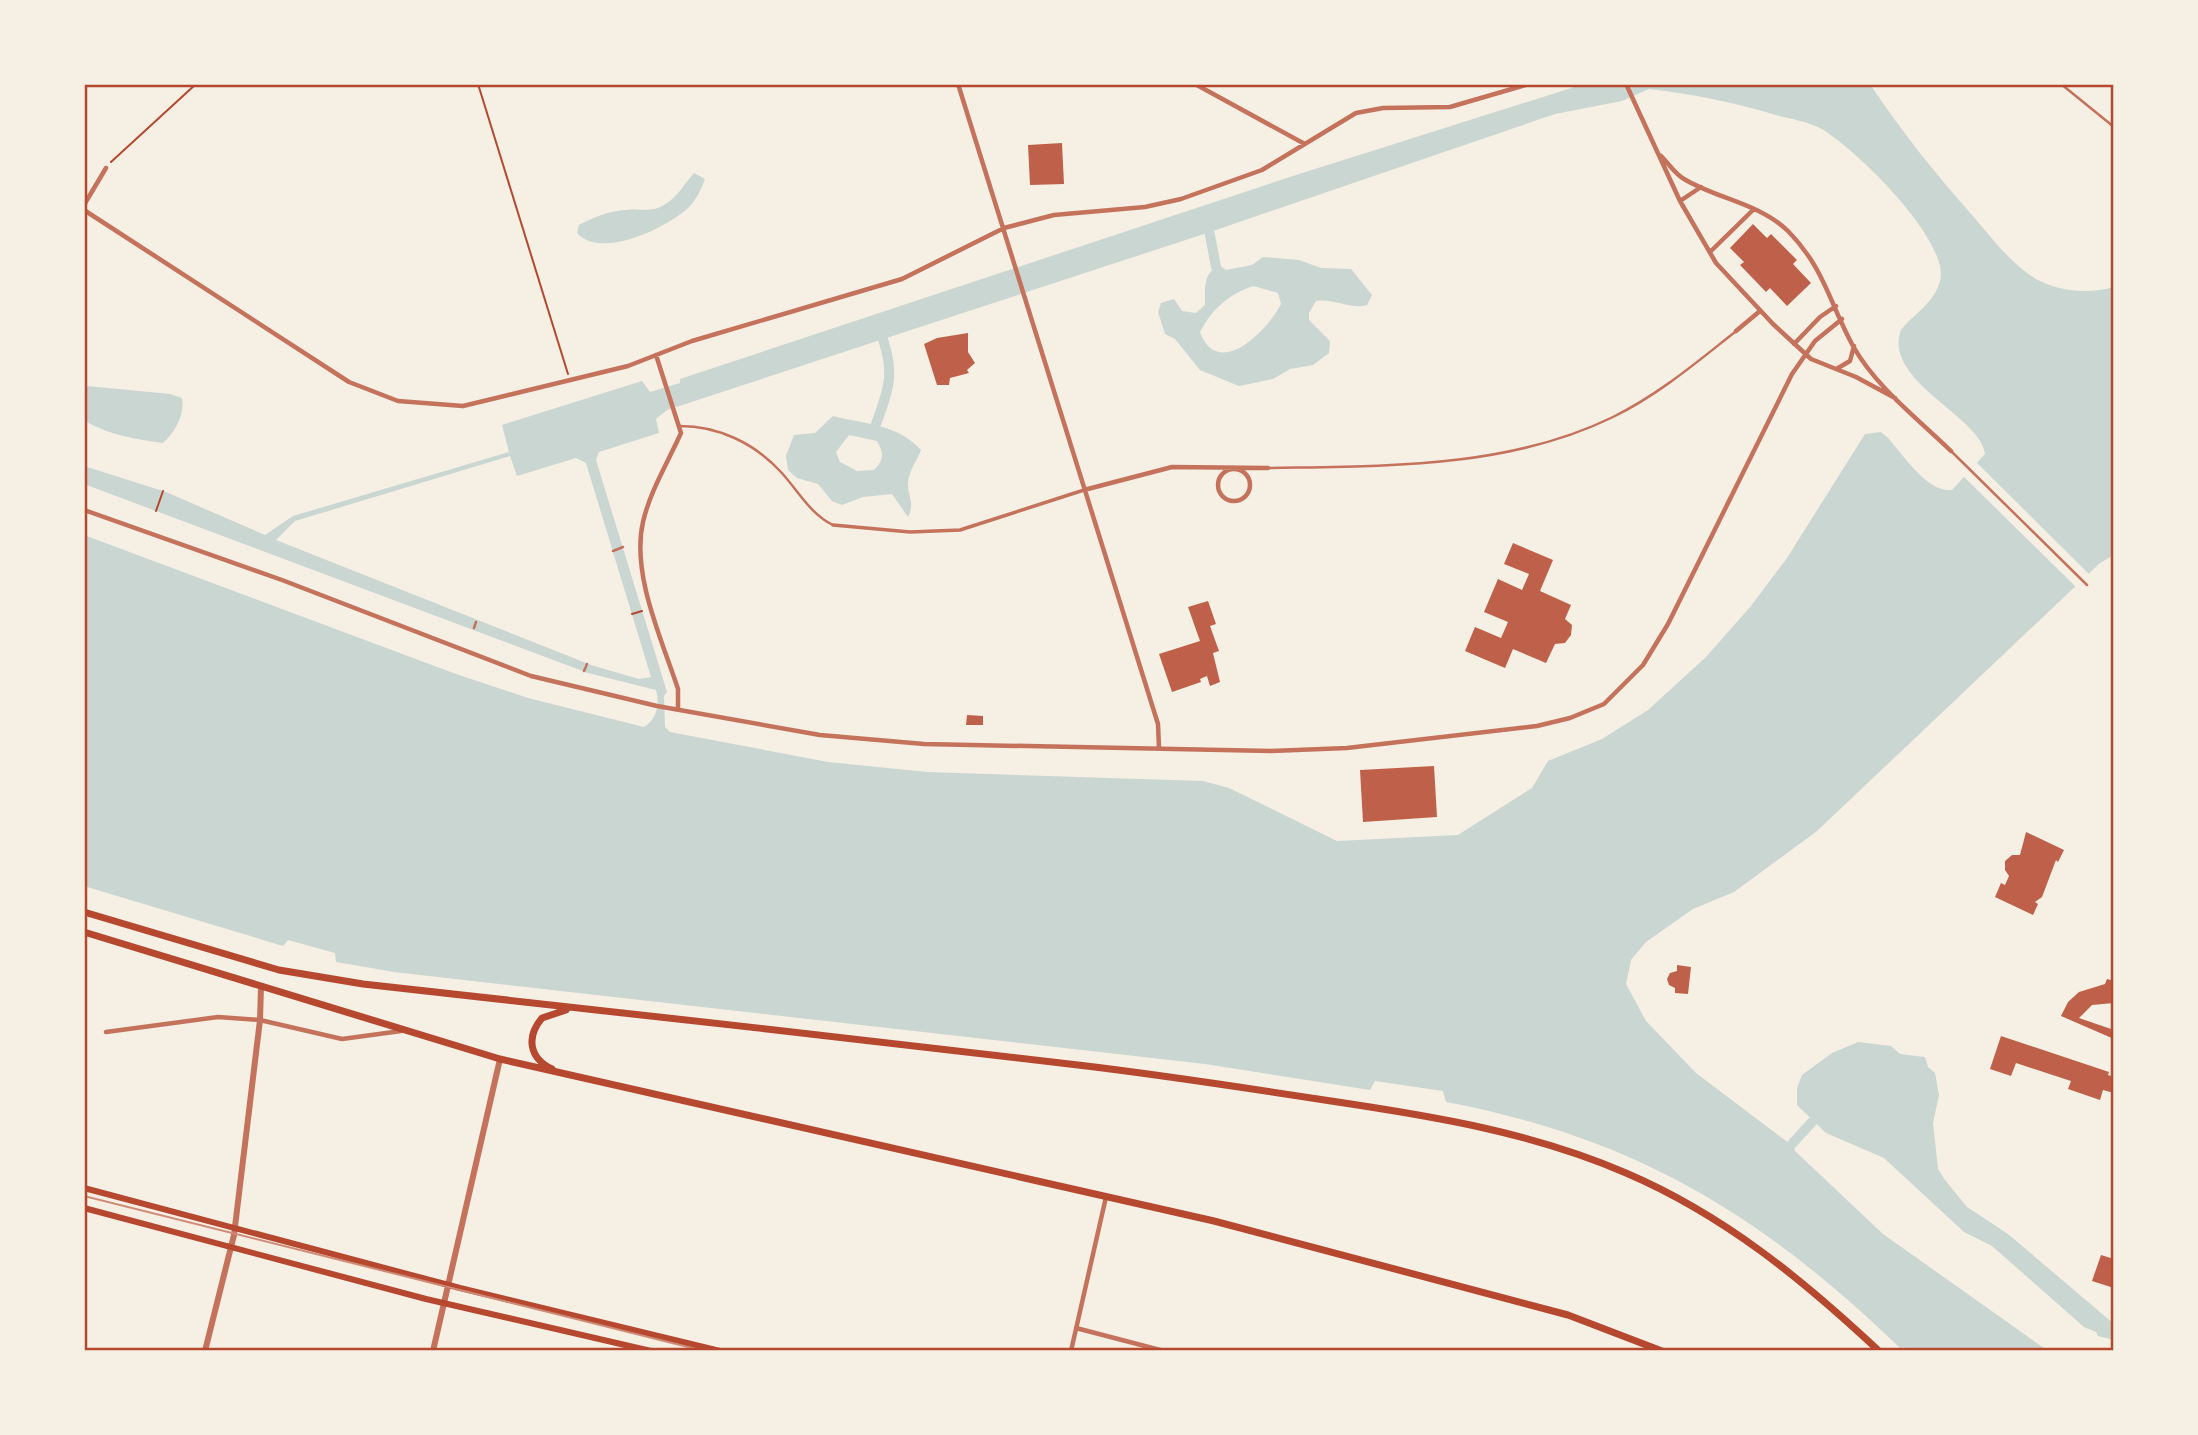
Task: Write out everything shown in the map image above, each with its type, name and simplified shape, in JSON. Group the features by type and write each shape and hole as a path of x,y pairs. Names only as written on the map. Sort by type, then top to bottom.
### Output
{"main road":[{"path":"84,912 279,970 363,984 1154,1074 1413,1114 1511,1133 1548,1143 1627,1173 1722,1223 1810,1286 1879,1351"},
{"path":"84,932 500,1059 1253,1230 1568,1315 1662,1351"},
{"path":"567,1076 537,1058 531,1044 535,1026 541,1018 570,1009"},
{"path":"84,1188 448,1284 720,1351"},
{"path":"84,1208 444,1303 652,1351"}],"street":[{"path":"958,84 1158,724 1159,748"},
{"path":"1195,84 1303,143"},
{"path":"106,168 84,207 367,391 398,401 463,406 628,366 692,341 902,279 1004,228 1054,215 1146,207 1181,199 1262,170 1356,113 1383,108 1450,107 1529,84"},
{"path":"1626,84 1680,201 1710,252 1760,311 1819,364 1837,369 1895,398"},
{"path":"1661,156 1676,173 1700,187 1754,209 1777,223 1802,246 1824,277 1854,346 1895,398 1951,451"},
{"path":"1680,201 1700,187"},
{"path":"1710,252 1754,209"},
{"path":"1794,344 1820,317 1836,306"},
{"path":"1736,331 1760,311"},
{"path":"84,510 282,580 531,676 665,708 820,735 900,742 1280,751 1347,748 1537,726 1570,719 1605,704 1643,665 1668,624 1805,354 1842,319"},
{"path":"1837,369 1850,361 1854,346"},
{"path":"656,355 681,433 643,521 639,555 642,578 678,690 678,709"},
{"path":"832,525 897,531 960,530 1084,490 1172,467 1268,468"},
{"path":"1215,468 1222,474"},
{"path":"1233,469 1242,471 1250,483 1246,496 1238,501 1228,501 1220,494 1217,484 1222,474 1233,469"},
{"path":"205,1351 235,1228 260,1020 261,987"},
{"path":"106,1032 218,1017 260,1020 342,1039 402,1031"},
{"path":"433,1351 500,1059"},
{"path":"1071,1351 1106,1196"},
{"path":"1076,1328 1164,1351"}],"lane":[{"path":"2061,84 2114,127"},
{"path":"1268,468 1449,461 1550,440 1613,417 1679,376 1736,331"},
{"path":"679,426 711,427 748,446 780,471 808,507 832,525"},
{"path":"1951,451 2087,585"},
{"path":"613,551 623,547"},
{"path":"474,628 476,622"},
{"path":"584,671 587,664"}],"path":[{"path":"106,168 196,84"},
{"path":"478,84 570,380"},
{"path":"156,511 163,491"},
{"path":"632,614 643,610"}],"shaded area":[{"path":"1584,84 1870,84 1931,167 2009,258 2036,279 2054,287 2094,291 2114,287 2114,555 2100,563 1817,831 1734,892 1693,909 1646,942 1631,960 1626,984 1646,1021 1696,1073 1794,1147 1795,1151 1883,1234 2048,1351 1901,1349 1799,1259 1747,1222 1693,1189 1638,1161 1578,1137 1515,1117 1446,1102 1443,1091 1375,1081 1370,1090 1205,1064 394,972 336,962 335,953 288,940 283,946 84,886 84,535 456,674 528,698 644,727 655,715 658,701 656,690 588,673 84,484 84,466 166,492 265,535 293,516 509,452 502,425 642,381 650,392 680,383 680,379 1293,176","holes":["1649,89 1731,103 1815,126 1835,138 1876,174 1916,220 1931,243 1939,264 1940,281 1934,295 1901,330 1899,348 1906,366 1918,382 1968,426 1980,440 1985,454 1952,490 1943,489 1925,479 1881,432 1865,434 1787,558 1751,606 1706,657 1648,710 1602,739 1548,761 1532,788 1458,835 1337,841 1229,788 1203,781 927,772 828,762 670,732 665,727 664,696 667,692 596,460 599,452 659,433 656,419 667,410 1213,231 1555,114 1622,101","510,456 517,476 576,458 586,463 651,677 639,679 591,665 276,540 295,521"]},
{"path":"694,173 705,179 693,202 678,216 650,232 617,242 601,243 588,240 577,233 579,225 602,215 655,209 664,205"},
{"path":"1263,257 1299,260 1321,268 1351,269 1372,295 1367,305 1361,306 1316,301 1309,313 1309,320 1330,341 1329,353 1313,365 1290,369 1273,379 1239,386 1200,370 1175,339 1165,334 1158,312 1161,303 1174,299 1182,311 1196,313 1205,305 1206,282 1214,269 1219,265 1226,270 1252,265","holes":["1253,286 1278,293 1281,304 1275,315 1254,337 1230,352 1218,352 1208,346 1200,332 1210,316 1229,298"]},
{"path":"87,386 170,394 182,398 180,417 163,443 112,433 84,420 84,388"},
{"path":"833,416 880,426 912,441 921,450 909,478 911,504 908,517 892,494 863,497 842,505 832,501 818,484 797,478 788,470 786,456 794,435 815,433","holes":["849,435 877,441 882,456 874,470 857,471 840,462 836,452"]},
{"path":"1858,1042 1891,1046 1900,1054 1925,1057 1928,1067 1935,1073 1939,1095 1933,1123 1938,1169 1945,1180 1967,1207 2008,1234 2114,1324 2114,1340 2098,1336 2096,1332 2084,1327 1992,1246 1964,1232 1884,1158 1826,1133 1797,1105 1797,1088 1802,1075 1832,1053"}],"pier":[{"path":"1975,461 2091,576 2077,588 1961,474"}],"building":[{"path":"1062,143 1064,184 1030,185 1028,145"},
{"path":"1753,224 1767,238 1771,234 1797,260 1793,264 1811,283 1787,306 1770,288 1766,292 1740,265 1744,262 1730,248"},
{"path":"968,333 968,352 975,363 967,370 969,373 950,378 949,385 937,385 924,344 937,338"},
{"path":"1513,543 1553,560 1540,591 1571,605 1565,619 1572,625 1571,635 1565,643 1555,644 1546,663 1513,649 1505,668 1465,651 1475,627 1501,638 1508,622 1484,612 1498,579 1522,590 1529,574 1504,564"},
{"path":"1208,601 1216,624 1210,626 1219,651 1213,653 1220,682 1210,686 1207,676 1200,679 1201,682 1172,692 1159,654 1200,641 1188,607"},
{"path":"967,715 983,716 983,725 966,725"},
{"path":"1434,766 1437,817 1363,822 1360,770"},
{"path":"2026,832 2064,850 2058,862 2056,860 2042,897 2035,902 2038,904 2033,915 1995,897 2001,883 2005,885 2009,876 2005,870 2005,861 2012,855 2020,855"},
{"path":"1677,965 1691,967 1688,994 1675,993 1675,988 1669,985 1667,979 1670,973 1677,971"},
{"path":"2107,979 2114,981 2114,1003 2092,1005 2079,1018 2114,1030 2114,1039 2061,1016 2068,1002 2079,992 2105,984"},
{"path":"2001,1036 2109,1072 2108,1075 2114,1077 2114,1093 2103,1090 2100,1100 2068,1089 2071,1081 2016,1063 2011,1076 1990,1069"},
{"path":"2101,1255 2114,1259 2114,1288 2092,1281"}],"waterway":[{"path":"1207,219 1216,267"},
{"path":"876,424 889,376 887,355 879,328"},
{"path":"1791,1145 1812,1122"}],"tram line":[{"path":"84,1196 704,1351"}]}
